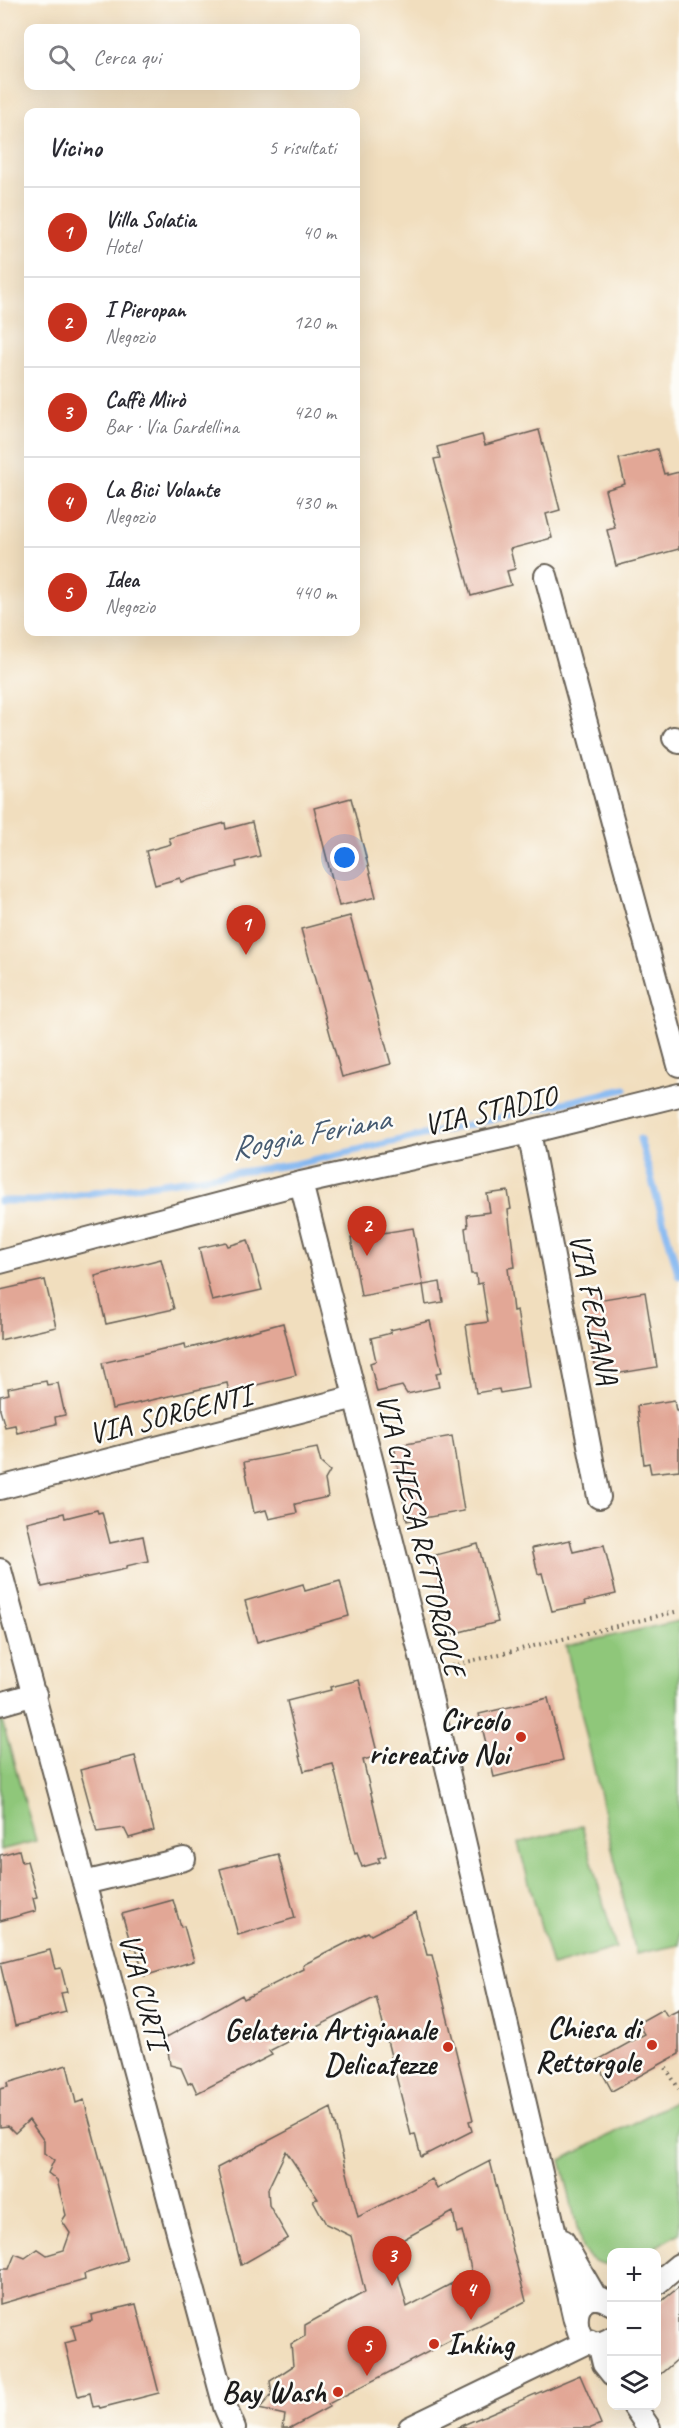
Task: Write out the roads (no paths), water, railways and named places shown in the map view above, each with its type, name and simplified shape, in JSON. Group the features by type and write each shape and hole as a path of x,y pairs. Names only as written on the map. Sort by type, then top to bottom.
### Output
{"street":[{"path":"546,576 679,1065"},
{"name":"VIA STADIO","path":"0,1262 301,1183 529,1132 679,1095"},
{"name":"VIA FERIANA","path":"529,1132 599,1497"},
{"name":"VIA CHIESA RETTORGOLE","path":"301,1183 425,1672 550,2219 590,2333 607,2368"},
{"name":"VIA SORGENTI","path":"0,1488 355,1398"},
{"name":"VIA CURTI","path":"0,1570 216,2373 234,2428"},
{"path":"0,1704 34,1694"},
{"path":"84,1883 184,1860"},
{"name":"VIA CHIESA RETTORGOLE","path":"550,2219 606,2300"},
{"path":"410,2428 530,2369 590,2333 576,2313 584,2302 606,2300"},
{"path":"637,2410 649,2428"}],"waterway":[{"name":"Roggia Feriana","path":"0,1201 36,1201 296,1164 625,1089"},
{"name":"Roggia Feriana","path":"640,1139 679,1276"}],"place":[{"name":"Villa Solatia","path":"246,955"},
{"name":"I Pieropan","path":"367,1256"},
{"name":"Circolo ricreativo Noi","path":"521,1737"},
{"name":"Chiesa di Rettorgole","path":"652,2045"},
{"name":"Gelateria Artigianale Delicatezze","path":"448,2047"},
{"name":"Caffè Mirò","path":"392,2286"},
{"name":"La Bici Volante","path":"471,2320"},
{"name":"Inking","path":"434,2344"},
{"name":"Idea","path":"367,2376"},
{"name":"Bay Wash","path":"338,2392"}]}
